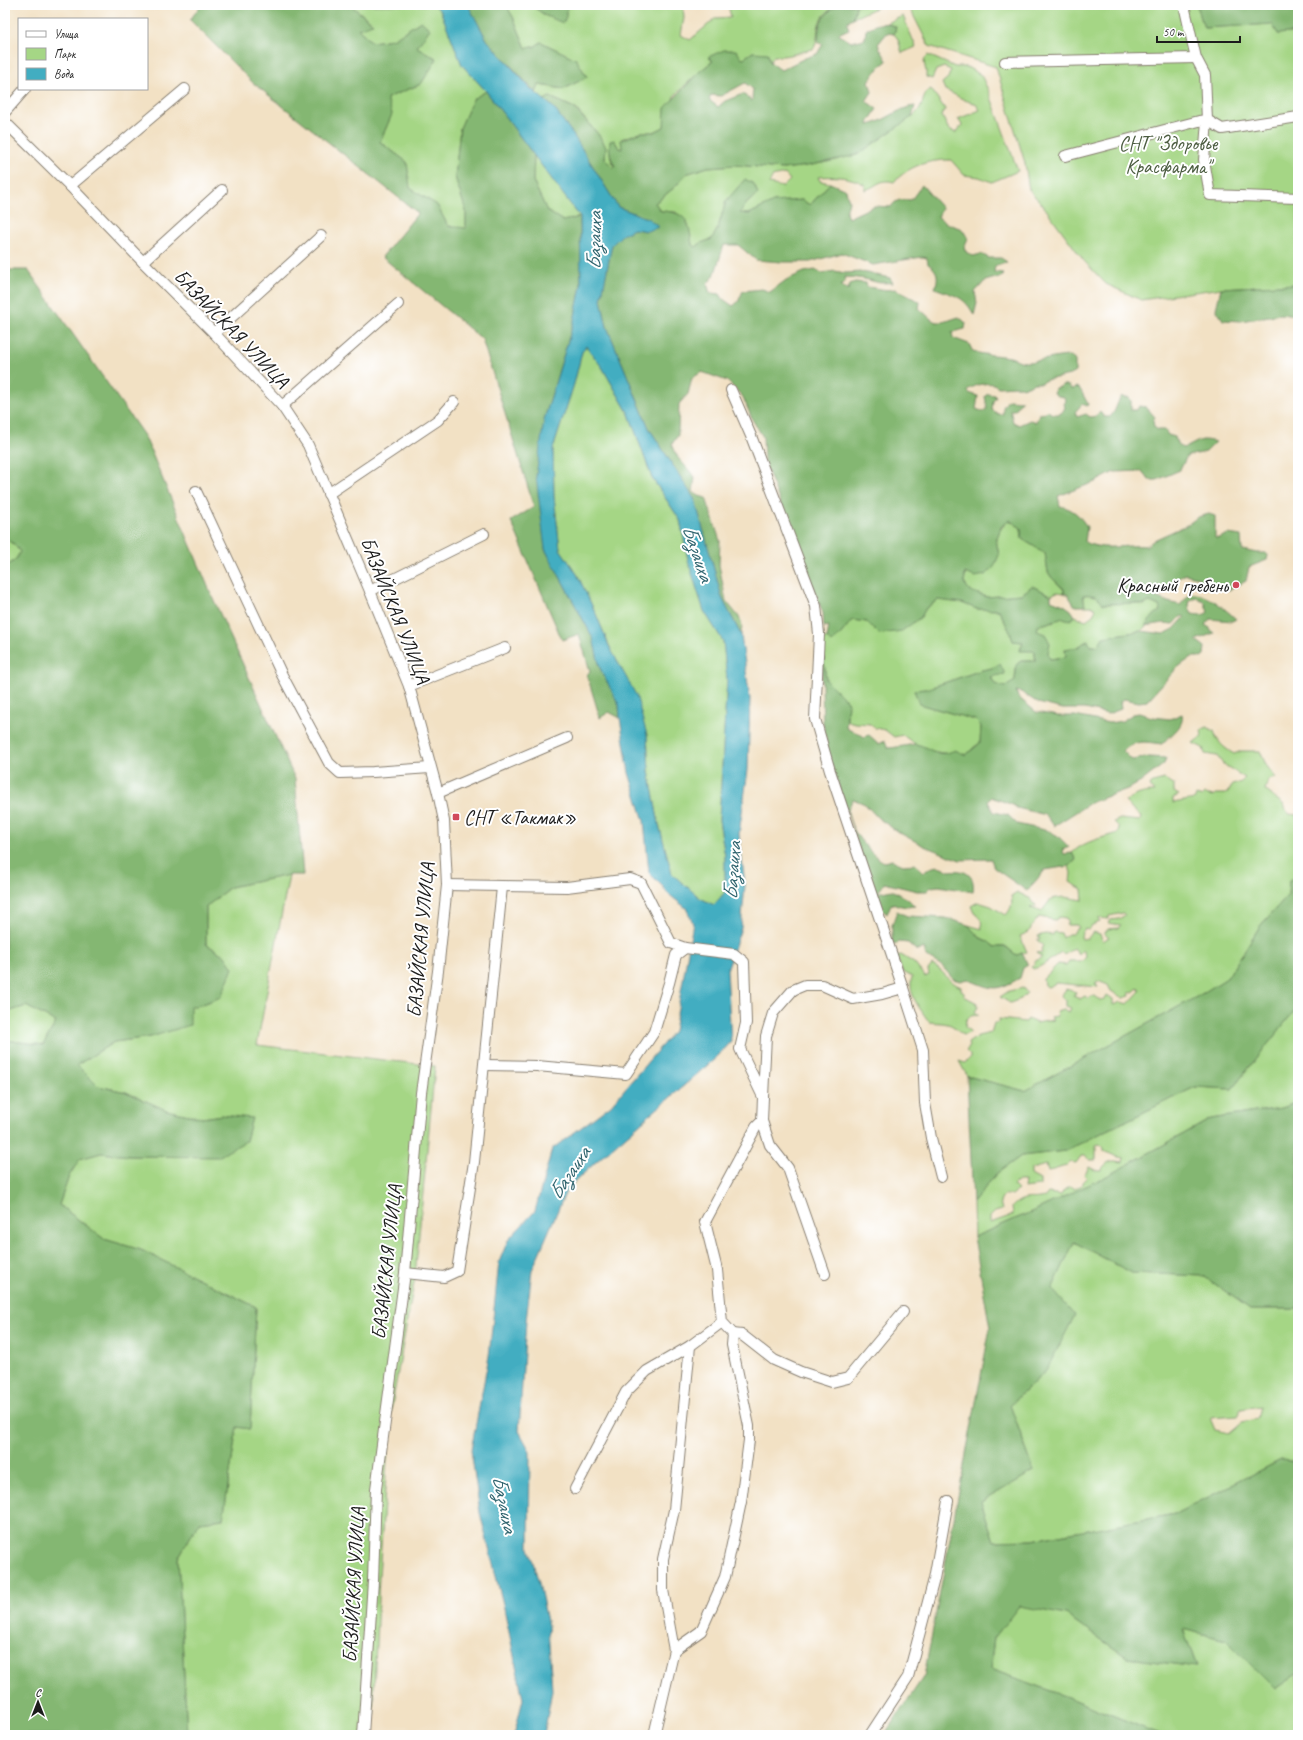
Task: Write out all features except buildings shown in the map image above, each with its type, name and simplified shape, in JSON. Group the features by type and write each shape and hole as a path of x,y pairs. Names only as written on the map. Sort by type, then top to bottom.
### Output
{"street":[{"path":"1184,5 1196,58 1205,75 1207,120 1204,160 1210,195 1298,198"},
{"path":"1005,62 1196,58"},
{"path":"70,186 185,89"},
{"path":"5,112 24,90"},
{"path":"1065,156 1207,120 1222,129 1298,117"},
{"name":"БАЗАЙСКАЯ УЛИЦА","path":"5,122 214,333 282,406 308,445 409,686 438,793 444,821 447,885 438,971 421,1093 405,1273 376,1489 373,1581 363,1735"},
{"path":"143,262 222,190"},
{"path":"214,333 321,236"},
{"path":"282,406 398,304"},
{"path":"731,390 751,436 816,606 819,634 815,719 923,1050 925,1103 930,1138 941,1177"},
{"path":"328,494 438,420 454,402"},
{"path":"196,491 282,675 329,763 340,773 430,768"},
{"path":"370,591 484,534"},
{"path":"409,686 504,648"},
{"path":"438,793 568,738"},
{"path":"447,885 567,887 630,879 642,883 671,943 685,948 734,954 744,962 746,1023 740,1049 763,1097"},
{"path":"405,1273 444,1276 456,1271 474,1162 502,887"},
{"path":"484,1065 537,1066 626,1074 654,1032 676,954 685,948"},
{"path":"825,1274 788,1168 770,1145 762,1121 766,1036 774,1013 793,990 805,984 822,985 853,998 882,994 903,988"},
{"path":"762,1121 756,1127 706,1222 717,1270 722,1322 733,1334 742,1335 774,1360 801,1372 832,1382 848,1378 904,1312"},
{"path":"575,1489 626,1392 647,1371 690,1346 722,1322"},
{"path":"674,1650 701,1631 725,1577 741,1502 749,1440 749,1426 732,1345 733,1334"},
{"path":"656,1735 655,1731 674,1650 663,1590 663,1559 674,1510 690,1346"},
{"path":"870,1735 908,1677 934,1579 948,1501"}],"green space":[{"path":"201,5 354,5 353,7 373,24 358,29 372,42 393,39 421,21 430,29 417,47 437,59 421,84 387,98 392,114 380,142 407,162 410,188 437,205 448,226 466,228 466,211 455,177 460,128 473,99 486,91 534,155 533,181 547,211 563,221 580,217 581,286 574,321 544,420 545,549 593,638 600,668 619,705 620,718 609,712 600,718 587,675 590,671 579,634 562,640 511,521 534,507 482,339 382,257 418,213 252,82 190,20"},
{"path":"354,5 435,5 441,12 462,65 486,91 473,99 460,128 455,177 466,211 466,229 448,226 437,205 409,188 407,162 380,142 392,114 387,98 421,84 436,58 417,47 421,21 393,39 372,42 358,29 373,23 353,7"},
{"path":"468,5 506,5 513,17 526,48 534,47 541,42 576,59 587,77 564,89 539,85 536,93 487,40"},
{"path":"506,5 531,5 546,16 568,6 567,5 657,5 663,8 670,5 678,5 683,7 684,18 681,35 690,40 716,18 731,17 728,5 837,5 826,13 820,21 816,43 813,49 790,55 774,56 770,62 753,52 742,59 709,58 713,61 674,96 664,127 654,132 642,132 621,139 623,149 619,148 614,140 610,150 610,157 615,167 612,169 605,159 606,147 598,134 575,108 550,97 544,100 536,93 539,85 564,89 587,77 576,59 541,42 534,47 526,48 513,17"},
{"path":"531,5 567,5 566,17 563,23 546,16"},
{"path":"837,5 855,5 856,7 853,18 849,20 847,24 849,29 838,34 851,42 865,39 866,30 877,24 884,23 896,27 894,34 887,33 878,44 887,61 879,67 869,81 872,92 866,101 877,109 868,125 880,121 903,109 915,106 912,117 857,155 807,166 783,169 735,165 708,167 686,174 675,187 655,203 661,211 676,213 685,219 690,230 692,245 696,247 701,243 712,239 718,228 726,201 745,179 754,184 758,194 747,203 740,213 749,214 773,202 802,200 810,205 830,183 846,190 849,201 846,213 848,218 874,206 891,207 895,202 900,200 911,200 922,185 942,208 938,217 946,223 962,229 968,238 965,246 966,252 973,256 981,254 989,258 1001,258 1007,262 995,266 994,272 1002,273 1003,276 985,281 975,292 977,303 974,315 966,303 958,297 935,288 937,274 936,271 928,264 927,258 922,257 873,265 842,253 810,262 782,262 756,260 738,245 724,245 714,276 707,284 710,293 720,294 723,299 733,306 738,302 743,291 762,289 770,292 786,280 804,272 815,270 822,273 835,271 845,273 862,272 890,278 893,283 880,283 860,278 844,277 845,281 841,286 848,290 850,284 855,282 866,283 867,287 885,290 895,289 920,302 919,309 934,321 941,322 959,317 966,323 965,329 952,332 953,338 969,344 973,352 1010,357 1025,362 1071,356 1075,361 1075,372 1070,375 1046,380 1041,383 1034,383 1023,388 1017,386 998,387 992,384 987,384 971,388 968,390 969,393 978,396 976,409 984,412 987,408 985,396 988,394 996,397 993,401 992,410 998,414 1003,414 1003,407 1008,400 1022,401 1015,410 1010,410 1013,422 1019,425 1030,420 1036,422 1039,414 1045,413 1048,410 1050,413 1055,414 1063,412 1066,401 1064,397 1058,396 1054,393 1055,388 1062,385 1067,385 1072,389 1077,387 1080,389 1088,404 1087,406 1082,404 1075,412 1077,417 1086,414 1090,417 1096,416 1100,412 1104,417 1110,417 1122,396 1124,398 1128,397 1131,401 1131,410 1137,410 1139,406 1146,407 1155,417 1153,420 1154,427 1158,430 1165,430 1168,435 1175,437 1180,447 1183,448 1203,440 1216,442 1206,452 1187,456 1180,470 1157,480 1149,480 1142,471 1114,472 1095,482 1058,496 1060,506 1069,509 1076,514 1087,527 1085,542 1100,547 1146,546 1156,539 1187,525 1198,517 1209,514 1215,516 1215,538 1228,534 1241,536 1242,550 1265,553 1268,555 1267,560 1249,567 1246,581 1229,590 1206,584 1197,577 1185,574 1167,587 1155,591 1156,597 1180,605 1190,594 1196,594 1209,598 1236,619 1232,621 1210,619 1205,625 1214,633 1196,640 1205,647 1204,655 1201,657 1192,657 1177,668 1147,701 1139,702 1124,699 1120,702 1121,709 1108,714 1085,709 1063,709 1038,703 1021,692 1016,691 1018,697 1036,712 1058,716 1075,716 1109,723 1122,721 1133,714 1139,713 1152,717 1170,719 1182,714 1179,727 1162,744 1141,742 1128,747 1123,751 1132,760 1149,757 1166,758 1164,764 1141,782 1130,788 1090,803 1054,826 1046,815 1017,808 1013,805 991,797 988,802 994,812 1008,815 1017,824 1049,831 1058,836 1069,847 1062,850 1064,854 1072,853 1076,860 1069,866 1045,870 1027,891 994,868 991,859 960,860 924,846 898,832 878,818 865,804 853,799 848,809 849,818 829,757 823,723 821,643 822,640 826,680 848,702 846,728 864,737 869,735 879,744 885,741 888,748 916,744 939,753 955,750 966,755 980,743 981,726 975,720 919,704 914,690 926,689 992,668 1000,664 1005,674 991,677 995,684 1005,687 1015,681 1016,665 1021,661 1035,661 1035,651 1020,651 1023,642 1013,641 999,610 977,609 962,603 938,600 926,608 921,617 902,631 879,634 867,622 852,620 840,635 831,643 827,638 829,626 824,627 823,613 764,461 763,437 752,419 743,397 727,381 702,372 692,378 688,394 679,404 678,435 672,444 678,458 695,477 693,492 706,498 720,541 719,565 726,601 739,617 742,626 741,635 722,598 695,500 649,428 607,327 601,300 612,245 622,235 634,229 647,231 649,219 618,207 572,133 553,107 544,100 550,97 574,108 598,134 606,147 605,159 613,168 615,166 610,154 610,141 614,140 619,148 622,149 621,140 642,132 654,132 664,127 665,108 699,72 713,61 708,57 724,50 736,50 742,59 753,52 768,53 770,62 781,70 805,58 817,54 823,44 818,43 820,25 827,13","holes":["745,83 753,89 752,101 743,94 725,101 718,107 709,100 711,95 721,96","1009,520 1021,528 1022,539 1045,553 1048,572 1064,589 1064,593 1068,595 1075,606 1085,606 1083,595 1092,595 1097,597 1103,604 1135,603 1143,605 1150,602 1159,606 1161,611 1155,614 1145,626 1164,623 1173,624 1182,616 1185,617 1174,629 1164,634 1141,631 1103,637 1098,646 1090,646 1088,640 1078,647 1065,649 1066,657 1050,659 1048,653 1050,643 1045,634 1037,631 1038,626 1063,618 1070,620 1075,616 1071,610 1064,605 1051,600 1051,595 1032,586 1022,594 987,597 970,591 964,583 965,573 975,577 986,575 994,567 999,555 996,541 1001,527","1197,598 1204,601 1208,612 1203,615 1192,614 1189,607 1190,600"]},
{"path":"855,5 883,5 853,18 856,7"},
{"name":"СНТ \"Здоровье Красфарма\"","path":"908,5 1197,5 1204,28 1273,24 1278,34 1298,32 1298,284 1221,288 1141,300 1106,284 1084,261 1042,204 1029,190 1025,163 996,67 929,46"},
{"path":"1197,5 1298,5 1298,32 1278,34 1272,24 1204,28"},
{"path":"903,16 916,47 902,53 898,39 894,34 896,27 887,23"},
{"path":"928,55 955,67 967,67 981,75 989,92 1018,171 992,182 979,177 964,175 951,160 935,161 928,162 907,171 894,182 885,181 865,190 865,185 848,178 818,177 820,181 830,183 810,205 802,200 774,202 749,214 739,213 747,203 758,194 726,201 718,228 712,239 701,243 696,247 692,245 690,234 676,212 661,211 655,203 675,187 686,174 708,167 735,165 783,169 837,160 912,117 920,109 926,92 931,89 945,109 942,116 949,130 956,133 962,125 958,119 980,110 975,103 964,100 945,90 942,83 948,78 951,70 944,67 936,70 932,79 926,77 924,60","holes":["785,174 790,180 783,187 769,184 772,177"]},
{"path":"534,155 580,217 563,221 547,211 533,181"},
{"path":"5,270 28,270 145,437 212,596 295,779 303,875 289,875 230,887 206,907 206,944 225,956 233,968 221,997 197,1006 190,1006 190,1025 151,1037 114,1042 77,1065 98,1086 126,1092 166,1110 202,1118 222,1115 252,1118 246,1141 218,1157 130,1156 101,1153 80,1159 69,1176 59,1205 104,1239 141,1250 256,1307 250,1429 237,1427 223,1519 199,1522 178,1558 187,1735 5,1735 5,1040 43,1045 56,1022 26,1006 5,1013 5,562 10,564 16,559 20,552 14,544 5,539"},
{"path":"1298,284 1298,316 1280,314 1241,321 1223,320 1216,309 1221,288"},
{"path":"586,346 602,367 629,414 652,478 680,520 689,564 704,611 723,641 727,679 719,820 725,856 725,893 714,905 700,898 672,874 659,825 649,771 647,735 596,614 577,574 560,549 554,497 553,449 574,384 582,352"},
{"path":"1009,520 1021,528 1022,539 1045,553 1048,572 1064,590 1064,593 1057,592 1051,595 1032,586 1022,594 987,597 970,591 964,583 966,573 999,555 997,540 999,532"},
{"path":"5,539 14,544 20,552 16,559 10,564 5,562"},
{"path":"1091,594 1100,599 1104,604 1135,603 1143,605 1150,602 1159,606 1161,611 1141,631 1104,637 1098,646 1090,646 1088,640 1078,647 1065,649 1066,657 1050,659 1037,631 1038,626 1063,618 1070,619 1075,616 1086,620 1093,615 1096,609 1091,606 1085,606 1083,595"},
{"path":"938,600 962,603 977,609 999,610 1013,641 1023,642 1020,650 1035,651 1035,661 1021,661 1016,665 1015,682 1005,687 995,684 991,677 1000,664 992,668 926,689 915,690 919,704 975,720 981,726 980,743 966,755 948,754 925,749 903,735 894,737 885,730 875,728 870,724 847,721 848,702 826,680 822,640 827,638 831,642 840,635 852,620 867,622 879,634 921,617 926,608"},
{"path":"1207,727 1214,731 1221,744 1234,754 1241,751 1260,751 1266,765 1276,778 1268,780 1265,790 1284,805 1288,814 1298,815 1298,876 1289,881 1288,895 1260,926 1227,978 1200,995 1025,1091 967,1076 959,1061 965,1063 970,1058 970,1055 966,1051 969,1047 968,1043 978,1036 991,1033 994,1023 999,1023 999,1019 1026,1022 1028,1019 1036,1023 1053,1020 1051,1017 1057,1016 1056,1012 1064,1010 1069,1012 1071,1008 1066,1006 1066,1000 1061,996 1066,989 1076,992 1073,996 1080,999 1085,996 1089,999 1091,996 1095,996 1100,1000 1105,999 1107,995 1113,999 1113,1005 1120,1002 1128,1004 1140,991 1138,988 1132,993 1129,992 1130,996 1123,998 1111,991 1108,985 1098,981 1095,983 1098,987 1056,983 1048,987 1044,985 1043,979 1058,964 1066,965 1069,961 1082,961 1086,957 1083,950 1079,954 1074,948 1064,955 1061,952 1044,964 1033,969 1031,967 1035,965 1034,962 1042,957 1036,953 1043,952 1041,950 1043,945 1037,940 1040,939 1038,936 1045,934 1053,935 1054,932 1061,933 1063,938 1068,934 1073,934 1075,930 1079,928 1077,925 1066,925 1068,921 1066,918 1059,917 1055,920 1039,917 1029,932 1020,936 1027,952 1017,955 1003,945 995,947 973,932 968,925 982,929 981,919 974,913 971,906 978,902 991,906 1006,915 1011,906 1011,896 1017,892 1031,899 1036,906 1030,908 1042,911 1051,899 1064,897 1083,900 1082,889 1070,882 1071,873 1069,866 1076,860 1072,853 1088,843 1118,833 1119,827 1114,822 1120,819 1140,821 1141,817 1125,802 1139,794 1154,792 1150,786 1153,782 1164,779 1174,784 1174,792 1179,795 1173,798 1173,803 1195,799 1196,795 1202,797 1205,794 1213,796 1215,794 1226,794 1233,785 1241,782 1245,778 1223,764 1217,756 1205,754 1203,748 1193,743 1202,736 1201,730","holes":["1123,913 1125,915 1119,919 1110,920 1108,923 1121,925 1118,928 1108,929 1104,934 1109,937 1103,941 1100,934 1093,932 1088,938 1082,939 1082,932 1085,929 1089,930 1092,925 1100,922 1099,918 1108,919 1109,916"]},
{"path":"849,818 856,833 866,847 884,862 892,860 903,865 915,864 924,872 939,866 949,871 964,872 971,877 973,881 973,892 939,886 931,887 927,891 917,891 884,883 877,893 892,890 908,899 915,906 907,907 891,904 887,914 878,906"},
{"path":"289,875 257,1045 435,1066 415,1277 390,1416 379,1576 372,1735 187,1735 178,1558 199,1522 223,1519 237,1427 250,1429 256,1307 141,1250 104,1239 59,1205 69,1176 79,1159 101,1153 130,1156 167,1156 222,1115 202,1118 166,1110 126,1092 98,1086 77,1065 114,1042 151,1037 190,1006 225,956 206,944 206,907 230,887"},
{"path":"1298,876 1298,1010 1295,1010 1232,1089 1195,1087 1065,1151 1021,1156 996,1174 973,1203 967,1076 1025,1091 1200,995 1227,978 1260,926 1288,895 1289,881"},
{"path":"897,911 907,916 946,918 968,925 980,938 988,941 994,947 1005,946 1017,955 1022,953 1028,965 1023,968 1020,978 1005,986 994,988 967,979 960,981 953,979 942,966 926,956 924,948 917,951 908,943 892,943 892,925"},
{"path":"901,955 914,963 925,977 929,975 928,970 932,965 936,967 961,987 964,996 977,1003 978,1007 975,1012 979,1015 970,1016 966,1020 965,1027 971,1032 964,1035 949,1024 929,1022 915,1001 911,989 912,977 903,972 896,956"},
{"path":"1023,988 1027,993 1021,999 1010,1003 1000,997 1009,991"},
{"path":"26,1006 56,1022 43,1045 5,1040 5,1013"},
{"path":"1295,1010 1298,1010 1298,1102 1281,1108 1211,1119 1105,1177 974,1237 973,1203 996,1174 1021,1156 1065,1151 1195,1087 1232,1089","holes":["1099,1144 1103,1148 1103,1151 1124,1158 1123,1162 1110,1162 1101,1170 1095,1170 1089,1167 1084,1175 1087,1177 1082,1182 1082,1185 1074,1189 1070,1186 1064,1190 1061,1195 1048,1193 1045,1197 1024,1199 1012,1207 1013,1215 990,1223 990,1217 995,1212 1002,1210 1000,1202 1004,1195 1012,1195 1018,1190 1013,1185 1018,1181 1025,1181 1024,1188 1040,1186 1040,1180 1031,1175 1031,1169 1046,1165 1048,1171 1053,1170 1067,1166 1071,1162 1076,1163 1081,1156 1085,1156 1090,1160 1096,1160 1096,1145"]},
{"path":"1298,1102 1298,1309 1250,1309 1204,1276 1132,1273 1074,1242 1052,1289 1075,1315 1046,1371 1010,1405 1034,1471 981,1502 994,1541 1033,1540 1175,1514 1281,1460 1298,1462 1298,1673 1275,1689 1226,1640 1183,1629 1197,1667 1128,1658 1066,1615 1019,1606 994,1638 990,1669 1070,1698 1161,1735 884,1735 924,1676 990,1328 974,1237 1105,1177 1211,1119 1281,1108"},
{"path":"1074,1242 1132,1273 1204,1276 1250,1309 1298,1309 1298,1462 1281,1460 1175,1514 1033,1540 994,1541 981,1502 1034,1471 1010,1405 1046,1371 1052,1289","holes":["1260,1406 1257,1419 1242,1422 1229,1433 1215,1430 1210,1418 1237,1416 1241,1409"]},
{"path":"1019,1605 1066,1615 1128,1658 1197,1667 1183,1629 1226,1640 1275,1689 1298,1673 1298,1735 1161,1735 1070,1698 990,1669 994,1638"}],"water":[{"name":"Базаиха","path":"435,5 468,5 487,40 531,89 553,107 572,133 618,207 649,219 659,227 647,231 634,229 622,235 612,245 601,300 607,327 649,428 695,500 722,598 741,635 750,699 748,770 739,834 745,885 741,928 727,970 731,1042 717,1057 597,1161 567,1189 532,1270 526,1321 519,1431 530,1451 529,1548 539,1583 548,1626 552,1690 544,1735 514,1735 523,1699 504,1608 480,1513 471,1450 489,1356 499,1262 508,1240 535,1211 552,1149 611,1105 674,1031 693,923 686,908 667,893 649,873 644,821 629,773 619,705 600,668 593,638 545,549 536,476 544,420 574,321 581,286 580,217 486,91 462,65 441,12","holes":["586,346 602,367 629,414 652,478 680,520 689,564 704,611 723,641 727,679 719,820 725,856 725,892 714,905 700,898 672,874 659,825 649,771 647,735 636,695 609,646 577,574 560,549 554,497 553,449 574,384 582,352"]}],"place":[{"name":"Красный гребень","path":"1236,585"},
{"name":"СНТ «Такмак»","path":"456,817"}]}
